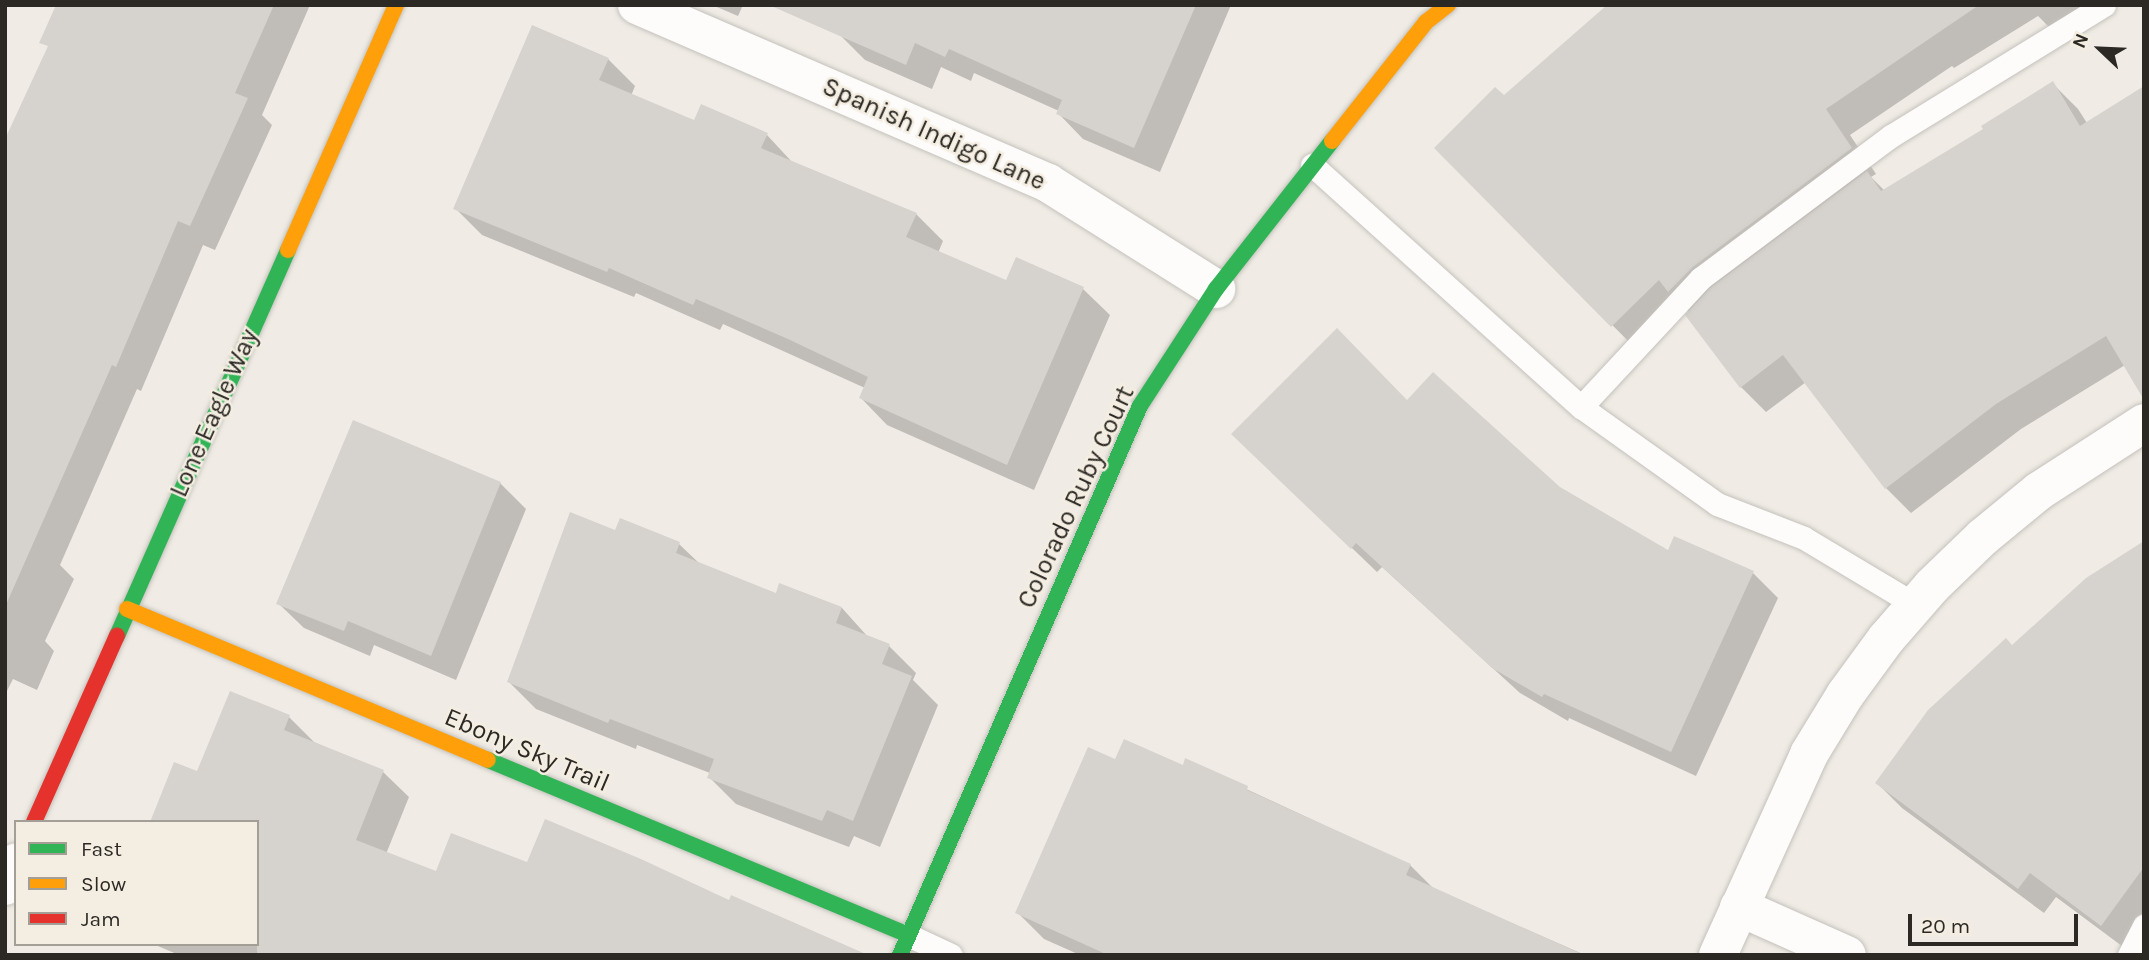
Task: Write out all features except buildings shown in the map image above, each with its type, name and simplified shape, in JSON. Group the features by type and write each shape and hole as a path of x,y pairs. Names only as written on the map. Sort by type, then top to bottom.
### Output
{"street":[{"name":"Lone Eagle Way","path":"35,820 396,5"},
{"name":"Spanish Indigo Lane","path":"638,5 1048,183 1216,289"},
{"name":"Colorado Ruby Court","path":"904,945 1140,406 1216,289 1428,11"},
{"path":"1718,955 1809,754 1845,695 1916,605 1983,537 2039,491 2144,423"},
{"name":"Ebony Sky Trail","path":"127,609 904,945"},
{"path":"5,886 14,866"},
{"path":"1739,907 1847,955"}],"lane":[{"path":"1581,407 1700,278 1891,136 2104,5"},
{"path":"1312,165 1581,407 1717,504 1804,538 1916,605"},
{"path":"2129,955 2144,926"},
{"path":"904,945 951,955"}],"traffic: fast":[{"path":"900,955 1140,406 1216,289 1332,141"},
{"path":"117,636 288,250"},
{"path":"488,760 908,935"}],"traffic: slow":[{"path":"288,250 396,5"},
{"path":"1332,141 1426,22 1448,5"},
{"path":"127,609 488,760"}],"traffic: jam":[{"path":"35,820 117,636"}]}
